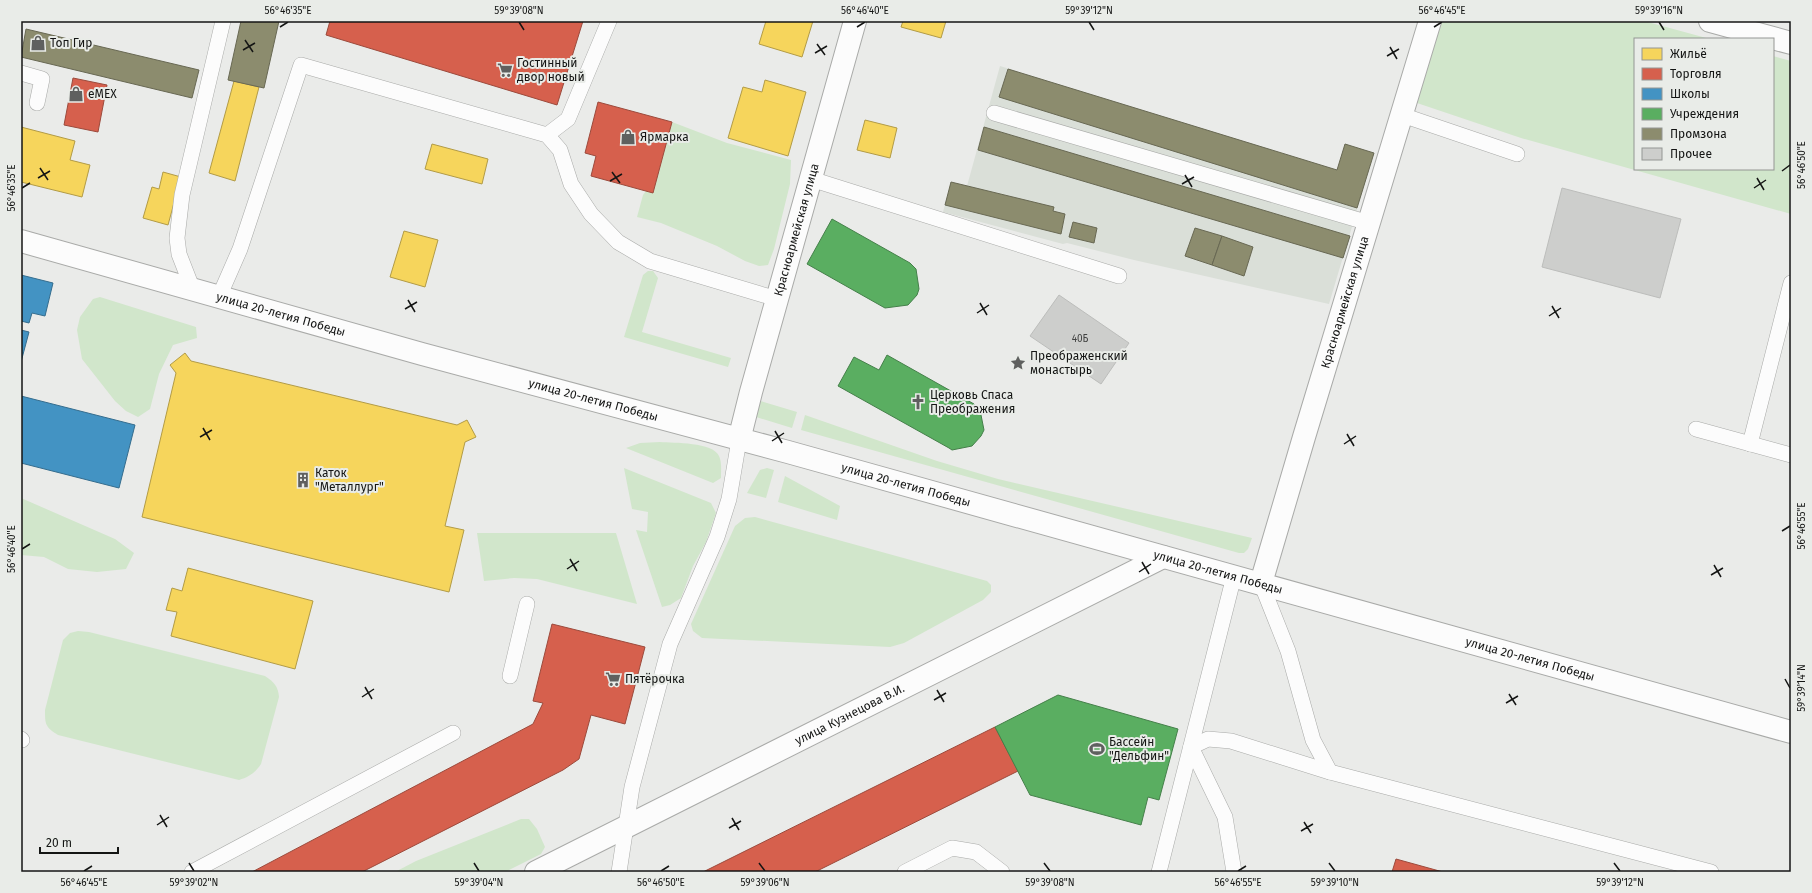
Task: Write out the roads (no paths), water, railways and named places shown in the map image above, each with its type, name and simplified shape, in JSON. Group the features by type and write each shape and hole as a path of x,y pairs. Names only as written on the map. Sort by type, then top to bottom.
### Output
{"street":[{"name":"Красноармейская улица","path":"739,440 855,21"},
{"name":"Красноармейская улица","path":"1261,583 1430,21"},
{"path":"1710,21 1773,38"},
{"path":"1774,38 1791,43"},
{"name":"улица 20-летия Победы","path":"21,241 520,381 1261,583 1791,732"},
{"name":"улица Кузнецова В.И.","path":"536,872 1163,557"}],"lane":[{"path":"193,290 179,254 178,238 182,195 223,21"},
{"path":"547,135 568,119 609,21"},
{"path":"219,297 240,249 301,65 547,135 560,150 571,184 591,214 618,242 650,261 777,299"},
{"path":"21,73 42,79 37,103"},
{"path":"994,113 1369,223"},
{"path":"1402,115 1517,154"},
{"path":"811,179 1119,276"},
{"path":"1750,444 1791,283"},
{"path":"1696,429 1791,455"},
{"path":"616,871 632,787 670,644 717,537 729,499 739,440"},
{"path":"1159,872 1192,747 1234,576"},
{"path":"1261,583 1288,651 1313,740 1330,772"},
{"path":"510,676 528,604"},
{"path":"192,872 219,866 453,733"},
{"path":"1192,747 1208,739 1231,741 1330,772 1711,872"},
{"path":"1192,747 1225,817 1234,872"},
{"path":"905,872 952,848 976,852 1002,872"}],"place":[{"name":"Топ Гир","path":"38,43"},
{"name":"Гостинный двор новый","path":"505,70"},
{"name":"eMEX","path":"76,94"},
{"name":"Ярмарка","path":"628,137"},
{"name":"Преображенский монастырь","path":"1018,363"},
{"name":"Церковь Спаса Преображения","path":"918,402"},
{"name":"Каток \"Металлург\"","path":"303,480"},
{"name":"Пятёрочка","path":"613,679"},
{"name":"Бассейн \"Дельфин\"","path":"1097,749"}]}
